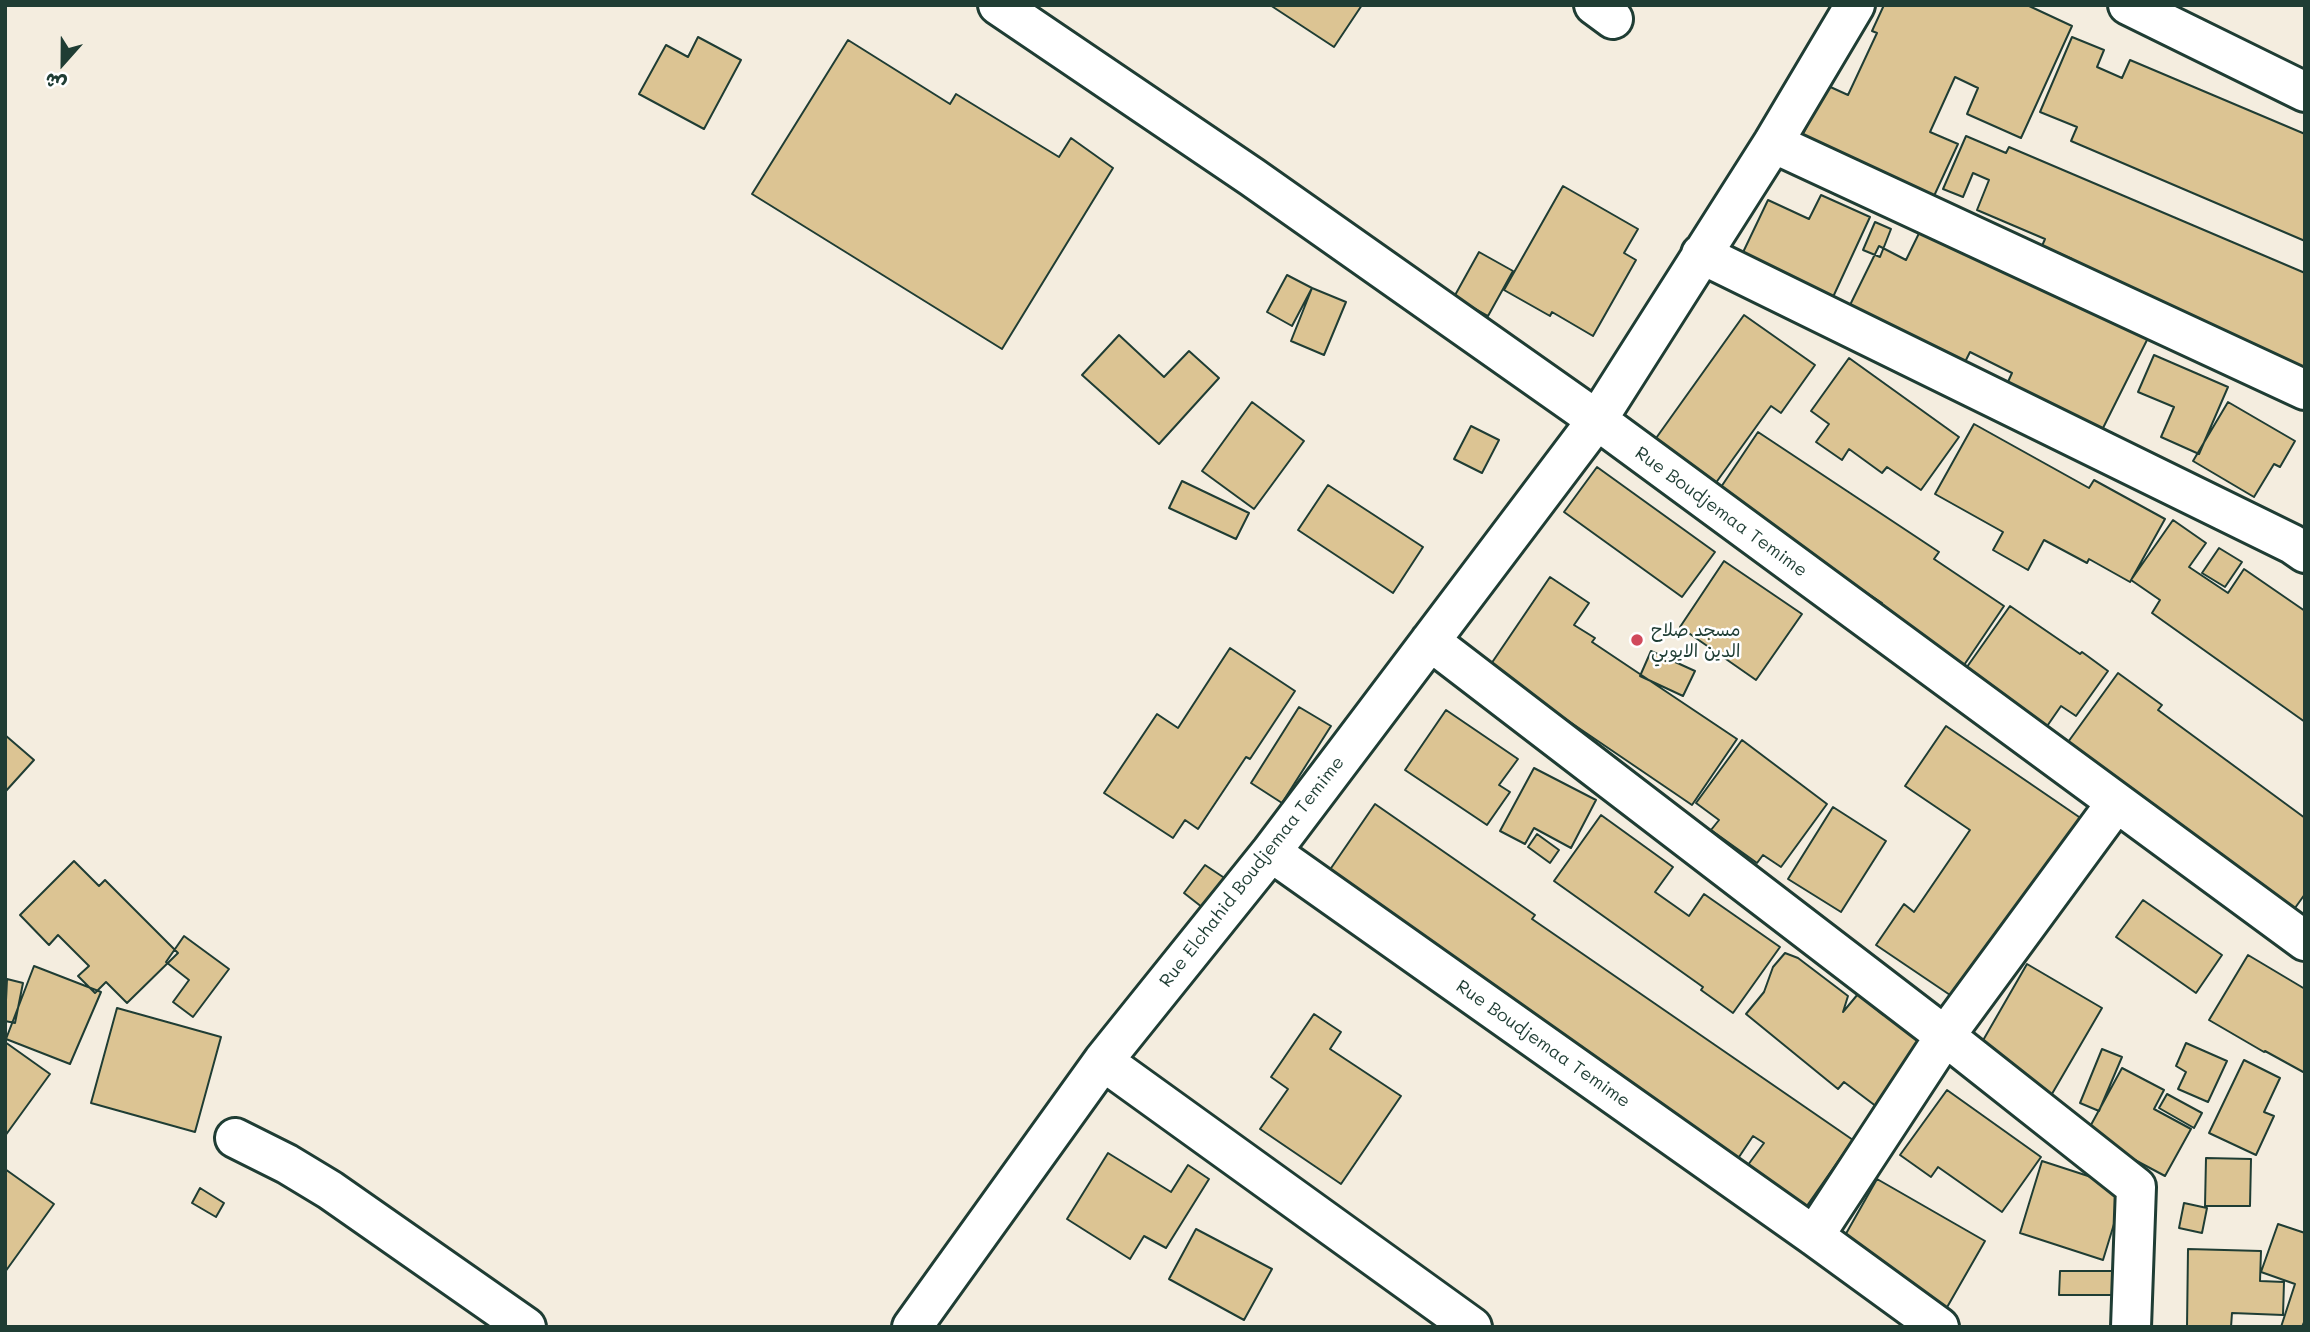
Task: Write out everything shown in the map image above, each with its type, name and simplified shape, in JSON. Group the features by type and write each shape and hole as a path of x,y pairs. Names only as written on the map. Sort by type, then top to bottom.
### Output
{"street":[{"name":"Rue Boudjemaa Temime","path":"998,5 1252,177 1597,420 2305,941"},
{"name":"Rue Elchahid Boudjemaa Temime","path":"912,1327 1103,1061 1271,852 1597,420 1773,143 1855,5"},
{"path":"2128,5 2305,92"},
{"path":"1773,143 2305,390"},
{"path":"1701,254 2280,538 2305,553"},
{"path":"1430,641 1945,1036 2136,1187 2131,1327"},
{"path":"1814,1236 1945,1036 2116,803"},
{"name":"Rue Boudjemaa Temime","path":"1271,852 1939,1327"},
{"path":"1103,1061 1472,1327"},
{"path":"235,1138 287,1164 330,1190 526,1327"}],"building":[{"path":"1270,5 1362,5 1334,47"},
{"path":"1884,5 2027,5 2072,26 2021,138 1967,114 1978,88 1955,77 1930,132 1958,144 1934,196 1802,136 1826,85 1848,95 1877,33 1872,31"},
{"path":"698,37 741,60 704,129 639,94 666,45 688,57"},
{"path":"2072,37 2104,50 2097,67 2122,78 2130,60 2305,134 2305,241 2071,141 2077,127 2040,112"},
{"path":"848,40 950,104 956,94 1059,157 1071,138 1113,168 1002,349 752,194"},
{"path":"1966,136 2006,153 2009,147 2305,273 2305,373 2067,270 2072,259 2042,246 2045,239 1977,210 1989,180 1973,173 1963,197 1943,189"},
{"path":"1563,186 1638,229 1624,253 1636,260 1593,336 1552,312 1550,316 1504,290"},
{"path":"1821,195 1870,217 1833,297 1798,281 1736,267 1768,200 1809,219"},
{"path":"1875,222 1891,229 1880,257 1863,250"},
{"path":"1924,223 2149,336 2102,430 2060,409 2054,421 2002,395 2012,373 1970,352 1965,362 1850,305 1879,246 1906,260"},
{"path":"1479,252 1513,271 1488,316 1454,297"},
{"path":"1287,275 1312,288 1292,326 1267,312"},
{"path":"1312,288 1346,302 1324,355 1291,341"},
{"path":"1744,315 1815,365 1781,413 1771,406 1710,491 1649,448"},
{"path":"1119,335 1164,377 1189,351 1219,378 1159,444 1082,375"},
{"path":"2154,355 2228,387 2199,454 2161,437 2174,407 2138,392"},
{"path":"1849,358 1959,437 1921,490 1887,467 1882,473 1849,449 1842,460 1816,442 1829,424 1811,411"},
{"path":"1252,402 1304,441 1254,509 1202,471"},
{"path":"2228,402 2295,441 2280,467 2274,464 2254,497 2193,461"},
{"path":"1974,424 2089,488 2094,480 2165,519 2130,582 2089,559 2087,563 2044,540 2028,570 1993,550 2003,532 1935,494"},
{"path":"1471,426 1499,440 1482,473 1454,459"},
{"path":"1758,432 1939,552 1934,559 2004,606 1958,674 1876,610 1882,603 1717,493"},
{"path":"1597,467 1715,552 1682,597 1564,512"},
{"path":"1182,481 1249,513 1236,539 1169,508"},
{"path":"1328,485 1423,547 1393,593 1298,530"},
{"path":"2173,520 2206,543 2189,567 2228,593 2244,569 2305,611 2305,722 2152,613 2160,600 2131,580"},
{"path":"2219,548 2242,562 2225,587 2202,573"},
{"path":"1724,561 1802,614 1756,680 1680,627"},
{"path":"1550,577 1589,603 1574,625 1595,638 1592,642 1737,739 1692,805 1489,667"},
{"path":"2010,606 2108,671 2076,716 2061,706 2043,732 1962,674"},
{"path":"1230,648 1295,691 1250,759 1246,757 1198,829 1185,820 1173,838 1104,793 1157,714 1178,728"},
{"path":"1651,651 1695,671 1683,696 1640,676"},
{"path":"2118,673 2162,705 2158,710 2305,818 2305,894 2290,915 2063,749"},
{"path":"1299,707 1331,726 1282,803 1251,783"},
{"path":"1446,710 1518,759 1499,785 1510,792 1487,825 1405,770"},
{"path":"1946,726 2082,819 1953,997 1876,945 1904,904 1914,912 1970,830 1905,786"},
{"path":"5,735 34,760 5,792"},
{"path":"1742,740 1827,804 1781,867 1763,855 1757,863 1711,830 1719,820 1696,803"},
{"path":"1534,768 1596,800 1571,848 1534,828 1525,844 1500,831"},
{"path":"1375,804 1535,915 1532,919 1853,1140 1804,1210 1745,1169 1764,1143 1753,1136 1735,1163 1327,874"},
{"path":"1833,807 1886,841 1841,912 1788,879"},
{"path":"1601,815 1673,867 1655,892 1689,916 1704,894 1780,947 1733,1013 1701,990 1703,987 1554,881"},
{"path":"1537,834 1559,850 1550,863 1528,847"},
{"path":"74,861 99,886 105,880 178,953 127,1003 106,982 95,993 78,976 89,966 58,935 49,945 20,915"},
{"path":"1205,865 1229,881 1207,911 1184,893"},
{"path":"2143,900 2222,955 2196,993 2116,937"},
{"path":"184,936 229,969 193,1017 173,1002 189,980 166,962"},
{"path":"1785,953 1798,958 1848,996 1843,1012 1858,994 1882,1014 1903,1023 1922,1038 1881,1110 1844,1082 1838,1089 1746,1014 1764,992 1773,967"},
{"path":"2248,955 2305,989 2305,1073 2209,1020"},
{"path":"2027,964 2102,1008 2049,1099 1974,1056"},
{"path":"34,966 101,992 70,1064 6,1039"},
{"path":"7,979 23,983 15,1023 5,1021"},
{"path":"117,1008 221,1037 195,1132 91,1103"},
{"path":"1314,1014 1341,1032 1330,1049 1401,1096 1341,1184 1260,1129 1288,1089 1271,1077"},
{"path":"5,1042 50,1074 5,1136"},
{"path":"2186,1043 2227,1061 2208,1102 2178,1089 2186,1072 2176,1066"},
{"path":"2102,1049 2122,1057 2099,1111 2080,1103"},
{"path":"2244,1060 2280,1078 2264,1112 2274,1116 2256,1155 2209,1133"},
{"path":"2122,1068 2164,1090 2154,1109 2191,1129 2165,1176 2086,1134"},
{"path":"1947,1090 2041,1157 2002,1212 1938,1167 1931,1177 1900,1155"},
{"path":"2167,1094 2202,1113 2194,1128 2159,1108"},
{"path":"1108,1153 1171,1192 1188,1165 1209,1179 1166,1248 1144,1236 1130,1259 1067,1219"},
{"path":"2206,1158 2251,1159 2250,1206 2205,1206"},
{"path":"2042,1161 2125,1188 2103,1260 2020,1233"},
{"path":"5,1169 54,1204 5,1272"},
{"path":"1877,1179 1985,1241 1942,1316 1839,1246"},
{"path":"200,1188 224,1203 216,1217 192,1203"},
{"path":"2184,1203 2207,1208 2202,1233 2179,1228"},
{"path":"2278,1224 2305,1233 2305,1320 2302,1327 2281,1327 2295,1284 2261,1272"},
{"path":"1196,1229 1272,1269 1244,1320 1169,1279"},
{"path":"2188,1249 2261,1251 2260,1281 2284,1282 2283,1315 2232,1313 2231,1327 2187,1327"},
{"path":"2060,1271 2116,1271 2116,1295 2059,1295"}],"place":[{"name":"مسجد صلاح الدين الايوبي","path":"1637,640"}]}
